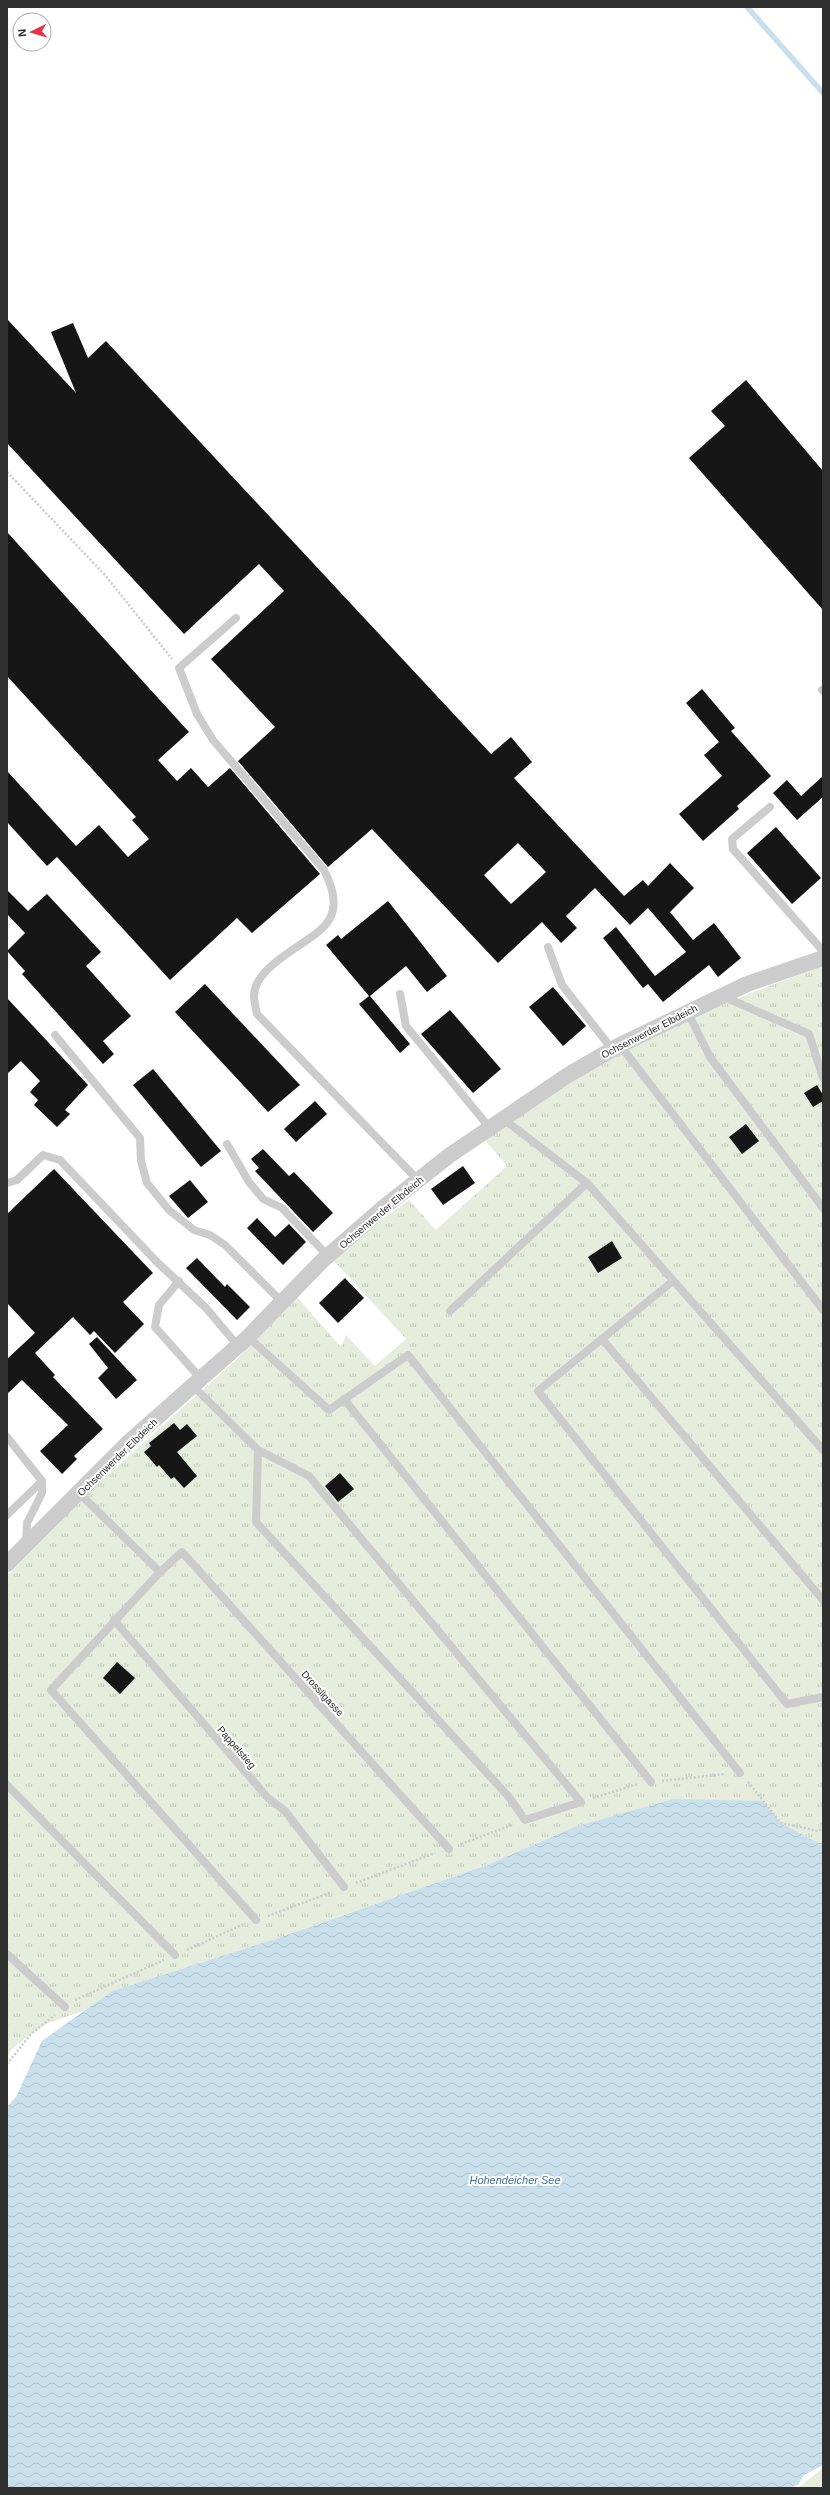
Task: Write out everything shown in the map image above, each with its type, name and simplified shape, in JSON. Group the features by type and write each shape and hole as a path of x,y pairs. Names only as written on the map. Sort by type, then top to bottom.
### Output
{"street":[{"name":"Ochsenwerder Elbdeich","path":"7,1564 130,1441 243,1342 328,1256 418,1180 489,1127 568,1075 616,1047 687,1011 720,996 823,958"}],"lane":[{"path":"236,618 180,668 197,714 213,740 324,870 333,888 334,908 326,927 276,960 259,978 254,995 257,1014 418,1180"},
{"path":"770,807 732,839 733,849 823,951"},
{"path":"548,947 562,985 616,1047 823,1310"},
{"path":"400,994 406,1026 489,1127"},
{"path":"720,996 809,1034 823,1078"},
{"path":"687,1011 710,1058 823,1208"},
{"path":"55,1035 140,1138 141,1161 147,1183 169,1210 194,1230 210,1235 225,1245 282,1302"},
{"path":"502,1118 587,1184 823,1450"},
{"path":"227,1144 249,1182 263,1199 282,1208 328,1256"},
{"path":"7,1183 16,1180 43,1155 60,1160 157,1262 179,1281 206,1308 243,1342 329,1410 408,1355 740,1773"},
{"path":"450,1311 587,1184"},
{"path":"179,1281 159,1305 155,1327 198,1383 258,1450 310,1476 581,1802 525,1820 509,1797 256,1522 258,1450"},
{"path":"673,1281 538,1391 787,1704 823,1697"},
{"path":"602,1339 823,1600"},
{"path":"344,1400 651,1782"},
{"path":"7,1436 42,1481 42,1493 27,1523 26,1545"},
{"path":"7,1515 42,1481"},
{"path":"79,1493 160,1572 114,1620 51,1690 256,1920"},
{"name":"Drossllgasse","path":"160,1572 182,1552 448,1849"},
{"name":"Pappelstieg","path":"114,1620 268,1798 285,1811 344,1887"},
{"path":"7,1786 175,1955"},
{"path":"7,1954 66,2007"}],"path":[{"path":"7,472 105,575 180,668"},
{"path":"581,1802 651,1782 740,1773 781,1823 818,1831 823,1829"},
{"path":"7,2064 31,2034 72,2001 256,1920 525,1820"}],"green space":[{"path":"823,966 823,1842 819,1843 781,1823 763,1801 574,1827 487,1865 281,1937 112,1991 85,2010 46,2024 11,2050 7,2059 7,1576 102,1480 234,1362 297,1297 341,1347 346,1335 375,1366 406,1339 334,1261 357,1238 409,1200 436,1230 507,1166 485,1140 584,1074 653,1036 708,1010"},
{"path":"823,2468 823,2488 798,2488"}],"water":[{"name":"Hohendeicher See","path":"673,1799 763,1801 781,1823 819,1843 823,1842 823,2465 804,2475 798,2485 788,2488 7,2488 7,2107 16,2097 42,2041 112,1991 281,1937 487,1865 574,1827"}],"building":[{"path":"7,319 76,393 51,332 73,323 88,358 106,341 491,754 511,737 532,762 514,778 624,896 643,880 648,886 670,863 694,888 670,912 693,940 714,923 741,958 718,977 709,965 663,1002 648,984 643,988 603,938 616,927 655,976 686,952 648,908 630,925 595,888 566,916 577,928 561,943 542,922 498,963 372,829 328,867 238,761 275,727 211,659 284,591 259,564 184,634 7,443","holes":["518,843 546,872 511,904 484,875"]},
{"path":"746,380 823,471 823,610 689,458 725,426 711,411"},
{"path":"7,532 189,732 158,760 177,781 191,768 208,787 230,768 320,874 252,933 237,918 170,980 57,857 47,866 7,822 7,771 76,846 99,825 128,857 149,839 132,820 136,817 7,676"},
{"path":"702,689 735,728 731,731 771,776 737,806 739,809 703,841 679,814 722,776 704,755 719,742 686,703"},
{"path":"823,776 823,797 797,820 773,793 787,780 801,796"},
{"path":"776,827 821,878 792,904 747,853"},
{"path":"7,890 28,911 47,894 101,952 86,966 131,1016 103,1041 114,1054 103,1064 22,974 25,971 7,951 25,933 7,914"},
{"path":"388,901 447,976 427,992 406,966 370,996 410,1044 400,1053 359,1004 369,996 326,945 338,935 341,939"},
{"path":"205,984 300,1085 268,1112 175,1012"},
{"path":"553,987 586,1026 563,1046 529,1007"},
{"path":"7,998 88,1085 65,1110 70,1114 57,1127 34,1105 38,1100 30,1092 40,1081 21,1061 7,1074"},
{"path":"450,1010 501,1069 473,1093 421,1034"},
{"path":"153,1069 221,1151 201,1167 133,1085"},
{"path":"817,1085 823,1095 823,1101 813,1107 804,1093"},
{"path":"315,1101 327,1114 296,1142 284,1129"},
{"path":"746,1124 759,1141 742,1154 729,1137"},
{"path":"263,1149 289,1176 294,1172 333,1213 313,1232 255,1171 259,1168 251,1159"},
{"path":"463,1166 475,1183 443,1205 431,1189"},
{"path":"54,1169 153,1273 123,1302 144,1324 115,1353 94,1331 90,1335 73,1317 35,1353 55,1375 53,1377 103,1429 74,1456 77,1459 62,1474 40,1451 68,1425 22,1380 7,1394 7,1359 35,1333 7,1303 7,1214"},
{"path":"190,1180 208,1202 188,1218 169,1196"},
{"path":"257,1218 275,1237 289,1224 306,1242 283,1265 247,1228"},
{"path":"612,1241 622,1258 598,1273 588,1257"},
{"path":"197,1258 225,1287 227,1284 250,1307 237,1320 186,1268"},
{"path":"345,1278 364,1298 338,1323 319,1303"},
{"path":"97,1337 137,1380 116,1399 98,1378 108,1368 89,1344"},
{"path":"174,1423 180,1430 187,1424 197,1436 177,1452 197,1476 184,1488 174,1477 171,1479 159,1465 157,1467 144,1452 151,1446 149,1443"},
{"path":"340,1473 354,1489 338,1502 325,1486"},
{"path":"117,1662 135,1678 120,1694 103,1678"}],"waterway":[{"path":"747,7 823,93"}]}
